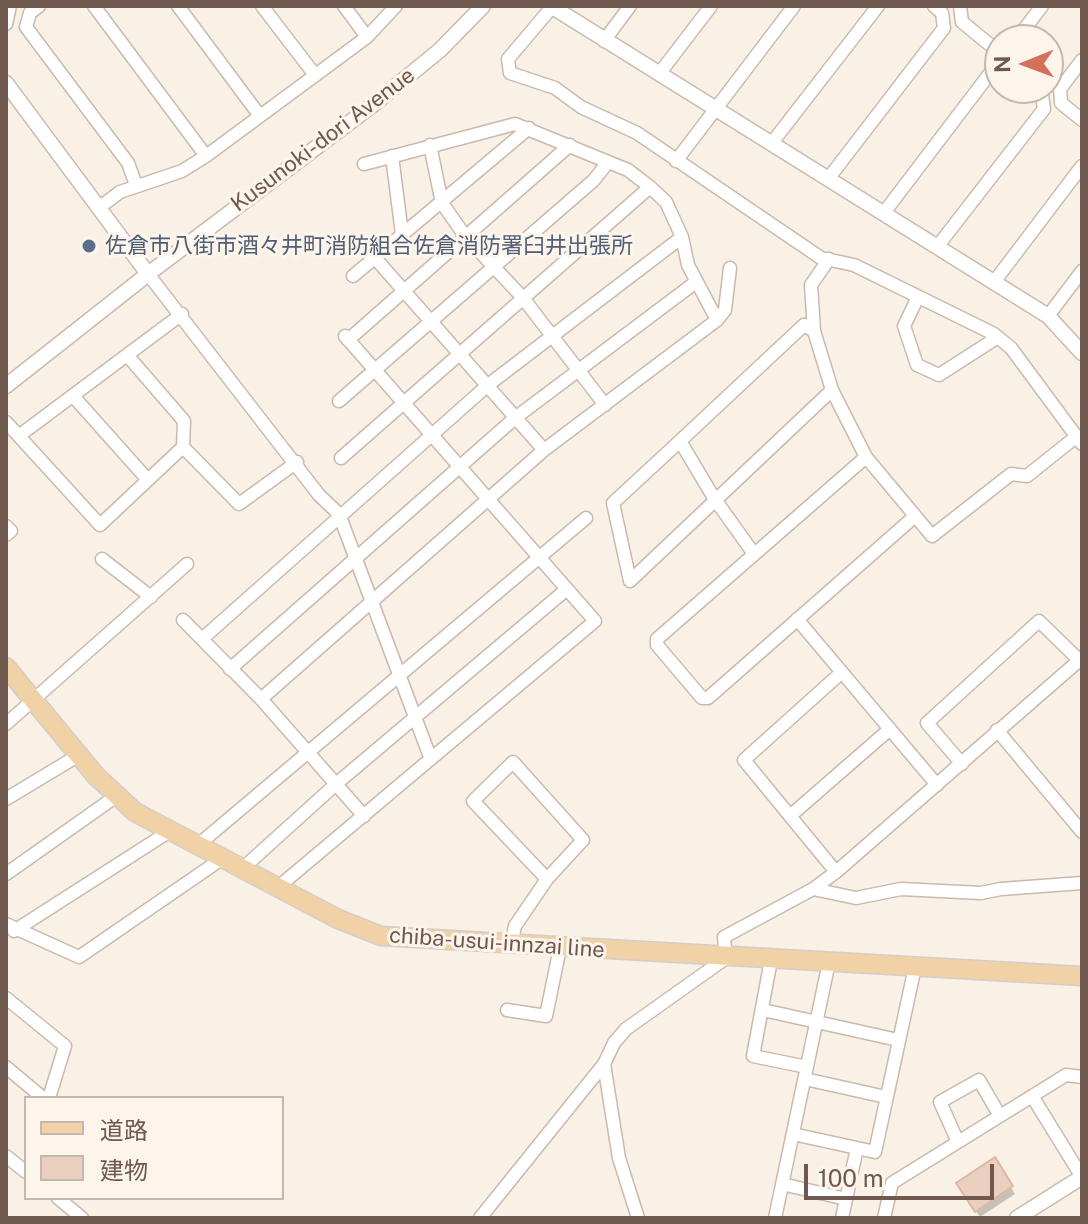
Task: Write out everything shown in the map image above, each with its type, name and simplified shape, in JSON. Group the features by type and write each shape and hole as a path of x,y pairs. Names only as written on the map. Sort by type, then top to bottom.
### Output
{"main road":[{"name":"chiba-usui-innzai line","path":"6,667 115,797 135,812 338,919 381,936 1082,976"}],"street":[{"path":"6,24 10,6"},
{"path":"39,6 30,13 26,27 128,163 136,185"},
{"path":"94,6 206,156"},
{"path":"178,6 260,116"},
{"path":"262,6 315,75"},
{"path":"344,6 367,37"},
{"path":"100,207 136,185 182,171 206,156 367,37 396,6"},
{"name":"Kusunoki-dori Avenue","path":"6,386 148,274 374,104 440,50 483,6"},
{"path":"829,259 811,285 814,331 832,390 866,457 932,536 937,536 1011,474 1027,476 1080,440 1011,348 998,337 854,265 829,259 821,258 637,133 581,107 555,88 510,73 508,59 551,6 1048,316 1082,353"},
{"path":"604,41 630,6"},
{"path":"659,74 711,6"},
{"path":"676,161 794,6"},
{"path":"771,144 878,6"},
{"path":"828,179 944,28 942,13 934,6"},
{"path":"960,6 962,22 984,40"},
{"path":"1028,24 1042,6"},
{"path":"1082,60 1060,89 1061,103 1082,120"},
{"path":"883,214 984,81"},
{"path":"6,83 148,274 297,462 319,495 339,514 430,757"},
{"path":"937,247 1044,109 1043,104"},
{"path":"364,164 503,125 529,128 628,170 666,202 682,237 688,265 717,320"},
{"path":"353,276 529,128"},
{"path":"430,145 442,203 465,236 523,298 605,405"},
{"path":"277,888 595,621 347,338 570,145"},
{"path":"392,156 402,234"},
{"path":"339,401 594,180 608,162"},
{"path":"994,282 1082,166"},
{"path":"341,458 650,187"},
{"path":"202,639 339,514 488,385 682,237"},
{"path":"375,258 544,450"},
{"path":"261,699 371,599 544,450 717,320 725,310 730,268"},
{"path":"1048,316 1082,271"},
{"path":"230,669 515,418 696,282"},
{"path":"918,297 904,326 917,365 939,375 998,337"},
{"path":"20,435 182,314"},
{"path":"814,331 804,325 613,503 630,581 714,498 832,390"},
{"path":"6,422 100,525 183,447 184,421 127,355"},
{"path":"73,396 148,480"},
{"path":"680,441 714,498 754,554"},
{"path":"183,447 239,504 297,462"},
{"path":"866,457 657,639 657,645 702,698 708,698 914,517"},
{"path":"198,845 586,518"},
{"path":"6,526 11,531 6,535"},
{"path":"102,559 151,597"},
{"path":"6,724 187,564"},
{"path":"242,869 336,784 567,589"},
{"path":"797,619 937,785"},
{"path":"183,620 261,699 364,816"},
{"path":"480,1218 604,1064 626,1029 726,958 724,937 813,889 836,872 962,764 1080,659 1039,621 927,723 962,764"},
{"path":"836,872 744,760 842,672"},
{"path":"790,816 890,729"},
{"path":"997,730 1082,832"},
{"path":"6,799 79,755"},
{"path":"511,945 515,926 547,879 583,840 513,762 473,801 547,879"},
{"path":"6,874 115,797"},
{"path":"10,928 170,831"},
{"path":"10,928 79,957 223,858"},
{"path":"813,889 856,898 901,889 981,893 1082,883"},
{"path":"507,1010 546,1016 560,948"},
{"path":"771,960 753,1056 886,1097"},
{"path":"775,1218 829,962"},
{"path":"793,1134 875,1152 915,967"},
{"path":"6,998 65,1046 47,1096"},
{"path":"763,1010 898,1040"},
{"path":"604,1064 619,1158 638,1218"},
{"path":"6,1067 43,1096"},
{"path":"884,1218 892,1183 1066,1075 1082,1077"},
{"path":"958,1142 940,1102 979,1080 1000,1116"},
{"path":"1017,1218 1082,1177 1032,1096"},
{"path":"842,1218 857,1148"},
{"path":"6,1156 24,1170"},
{"path":"782,1184 846,1199"},
{"path":"60,1200 82,1218"}],"building":[{"path":"995,1157 1013,1186 975,1212 956,1183"}],"place":[{"name":"佐倉市八街市酒々井町消防組合佐倉消防署臼井出張所","path":"89,246"}]}
